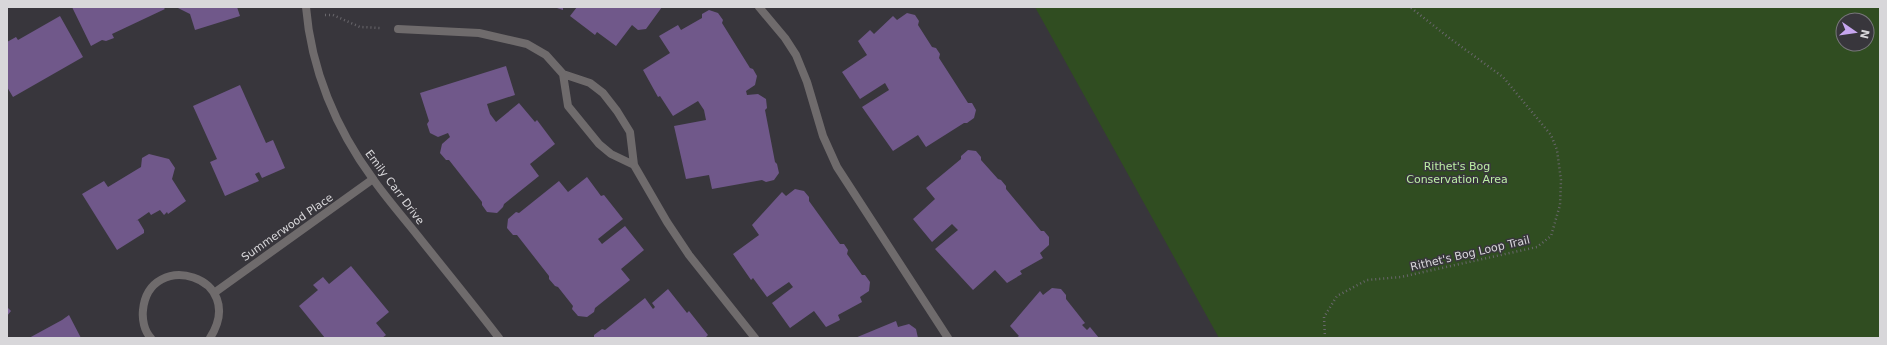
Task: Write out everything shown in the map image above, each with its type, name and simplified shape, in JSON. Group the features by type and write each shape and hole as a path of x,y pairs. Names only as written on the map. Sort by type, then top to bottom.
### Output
{"street":[{"path":"759,7 785,38 796,55 807,82 822,136 837,167 948,338"},
{"name":"Emily Carr Drive","path":"306,11 308,31 317,66 328,100 342,129 373,179 499,338"},
{"path":"398,29 479,33 527,44 546,55 563,74 590,83 603,92 617,110 630,132 634,166 667,222 689,255 755,338"},
{"path":"563,74 568,106 599,144 611,154 634,166"},
{"name":"Summerwood Place","path":"214,292 373,179"},
{"path":"151,338 142,318 144,301 153,286 168,277 185,274 201,280 214,292 219,309 218,326 210,338"}],"path":[{"name":"Rithet's Bog Loop Trail","path":"1325,338 1324,316 1337,296 1367,280 1401,277 1536,247 1551,236 1560,205 1561,180 1558,157 1551,135 1503,77 1410,7"},
{"path":"306,11 333,14 360,27 398,29"}],"green space":[{"name":"Rithet's Bog Conservation Area","path":"1035,7 1880,7 1880,338 1219,338"}],"building":[{"path":"72,7 163,7 165,9 112,34 114,38 106,41 102,40 91,46"},
{"path":"176,7 237,7 240,16 195,30 190,14"},
{"path":"554,7 563,7 563,10"},
{"path":"577,7 662,7 646,29 638,30 632,25 616,46 597,32 595,35 570,16"},
{"path":"709,10 718,13 723,20 722,23 750,68 753,69 757,76 755,85 746,91 747,95 758,94 766,99 767,108 765,110 775,162 779,173 774,180 766,182 762,180 712,189 709,175 686,179 674,126 706,120 704,110 698,101 673,116 660,96 658,97 643,70 670,53 659,36 678,25 681,30 702,18 702,14"},
{"path":"907,13 915,15 919,21 918,25 932,47 936,48 940,54 939,58 968,103 972,103 976,110 974,118 926,147 918,135 893,151 862,107 889,90 885,83 860,99 842,72 867,55 858,41 870,30 874,34 893,16 897,20"},
{"path":"60,16 83,57 13,97 7,87 7,42 16,37 18,40"},
{"path":"506,66 515,95 487,104 490,114 496,122 519,103 535,122 537,120 555,144 530,164 539,176 504,204 497,213 487,212 482,205 482,202 449,160 446,160 440,153 442,144 450,137 448,133 438,137 430,133 427,124 429,121 420,93"},
{"path":"240,85 266,143 273,140 285,168 262,178 259,172 255,174 259,181 225,196 210,162 217,159 193,106"},
{"path":"968,150 976,151 981,157 981,160 998,179 1001,180 1006,186 1006,189 1041,231 1044,231 1049,237 1049,245 1040,253 1043,258 1020,271 1022,274 1007,283 995,270 973,290 935,249 958,230 952,224 932,242 913,219 935,199 926,188 961,159 961,156"},
{"path":"149,154 169,159 175,168 172,179 186,201 168,214 167,212 164,215 160,210 151,215 149,212 136,221 138,220 144,230 144,233 117,250 82,194 104,181 108,187 141,167 142,158"},
{"path":"587,177 601,196 604,195 623,219 598,239 602,244 625,226 644,250 621,269 630,280 595,308 594,312 587,317 578,316 572,309 573,306 558,287 555,286 549,279 549,276 517,235 513,235 507,228 508,219 516,212 519,213 559,181 568,192"},
{"path":"795,189 804,191 809,197 809,201 840,244 844,244 848,250 847,254 862,275 865,275 870,282 869,291 860,297 862,302 838,315 840,320 826,327 814,311 790,328 772,303 793,287 789,282 767,297 753,278 751,280 733,254 759,235 752,225 782,192 786,196"},
{"path":"351,266 389,312 376,323 386,335 382,338 325,338 299,306 318,290 313,285 323,277 329,284"},
{"path":"1052,288 1061,289 1066,295 1066,299 1085,323 1082,325 1087,330 1090,327 1099,338 1016,338 1019,336 1010,326 1040,291 1043,295"},
{"path":"668,289 687,313 689,311 708,335 705,338 594,338 594,335 602,329 605,330 645,298 653,309 655,307 652,303"},
{"path":"7,307 11,311 7,316"},
{"path":"69,315 81,338 29,338 62,320"},
{"path":"896,321 898,327 909,324 916,329 918,338 855,338"}]}
